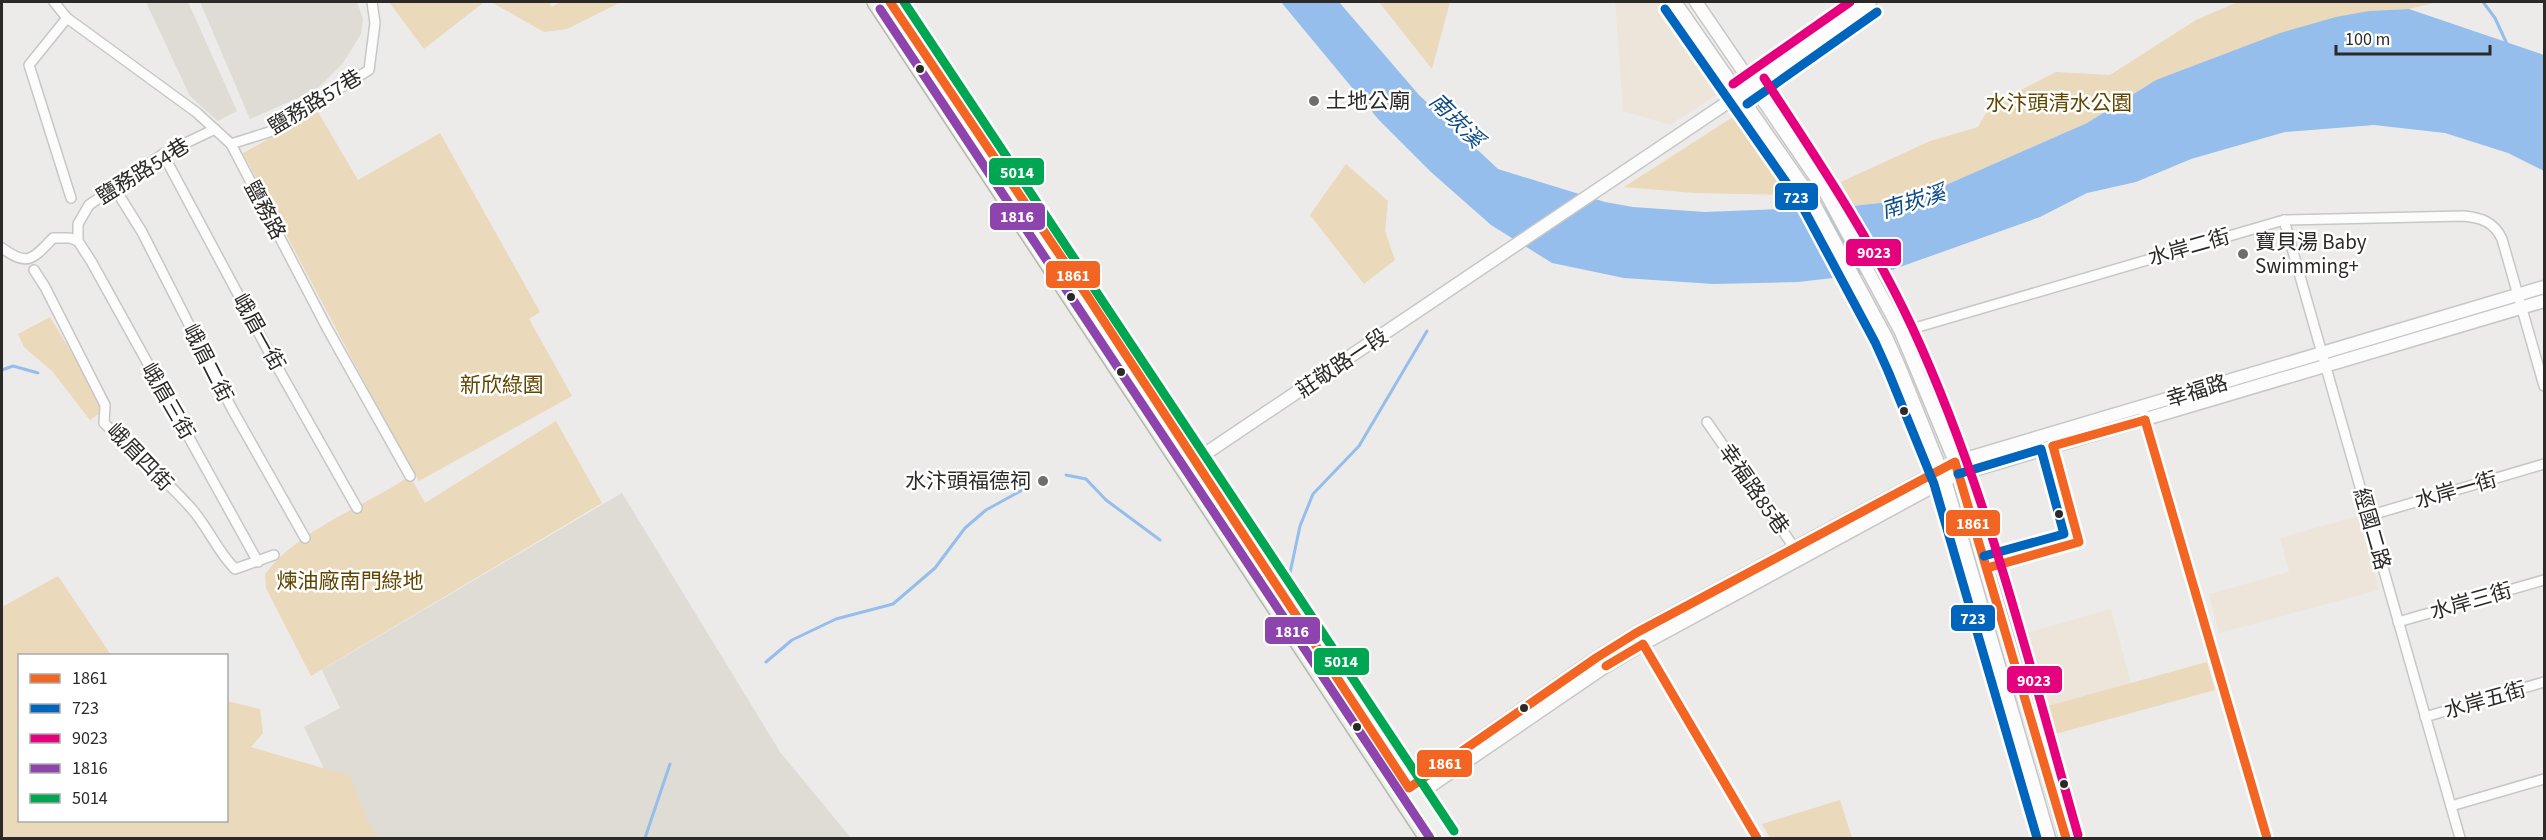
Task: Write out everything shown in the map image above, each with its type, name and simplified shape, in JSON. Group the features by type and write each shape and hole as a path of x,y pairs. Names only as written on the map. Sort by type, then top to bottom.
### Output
{"main road":[{"path":"875,2 1190,464"},
{"path":"890,2 1407,796 1427,838"},
{"path":"1407,796 1444,838"}],"street":[{"name":"鹽務路","path":"54,2 67,18 196,112 231,144 327,328 410,476"},
{"name":"鹽務路57巷","path":"231,144 269,132 369,70 375,23 372,2"},
{"path":"1675,2 1810,196 1899,366 1943,474 2049,838"},
{"path":"1696,2 1823,188 1901,332 1957,468 2066,838"},
{"path":"1740,94 1870,2"},
{"path":"67,18 29,66 71,198"},
{"name":"莊敬路一段","path":"1190,464 1740,94"},
{"name":"鹽務路54巷","path":"78,242 78,224 89,205 163,154 215,129"},
{"name":"峨眉一街","path":"163,154 270,354 357,508"},
{"name":"峨眉二街","path":"114,187 142,232 232,409 305,538"},
{"name":"水岸二街","path":"1901,332 2283,220 2464,216 2484,219 2498,230 2544,386"},
{"name":"經國二路","path":"2283,220 2460,838"},
{"path":"2,248 14,257 28,260 36,256 53,238 70,238 78,242"},
{"name":"峨眉三街","path":"78,242 91,261 258,562"},
{"name":"峨眉四街","path":"34,270 45,287 105,405 104,423 190,507 205,525 226,560 235,569 258,562"},
{"name":"幸福路","path":"1957,468 2145,420 2544,287"},
{"name":"幸福路","path":"1407,796 1596,658 1636,633 1797,552 1943,474 2142,407 2544,302"},
{"path":"2142,407 2267,838"},
{"name":"幸福路85巷","path":"1707,422 1797,552"},
{"name":"水岸一街","path":"2368,516 2544,464"},
{"name":"幸福路","path":"1407,796 1604,668 1797,552"},
{"path":"258,562 274,555"},
{"name":"水岸三街","path":"2398,622 2544,580"},
{"path":"1636,633 1757,838"},
{"name":"水岸五街","path":"2426,717 2544,682"},
{"path":"2451,806 2544,779"}],"shaded area":[{"path":"146,2 188,2 237,111 218,121 190,96"},
{"path":"200,2 357,2 363,19 361,34 343,63 316,90 250,119"},
{"path":"1615,2 1664,2 1725,89 1670,125 1623,111"},
{"path":"622,493 780,752 851,838 357,838 304,727 340,708 322,670"},
{"path":"2358,516 2379,590 2219,633 2209,594 2289,572 2280,538"},
{"path":"2111,609 2131,683 2040,708 2019,635"}],"green space":[{"path":"389,2 484,2 424,49"},
{"path":"491,2 549,2 552,7 560,2 621,2 567,29 544,32"},
{"path":"1379,2 1450,2 1432,69"},
{"name":"水汴頭清水公園","path":"2238,2 2438,2 2409,9 2369,11 2156,80 2087,123 1930,192 1906,200 1853,206 1841,182 1930,141 1978,127 1990,106 2056,72 2110,75 2196,20"},
{"name":"新欣綠園","path":"318,112 358,180 440,133 540,312 529,319 572,396 419,481 243,153"},
{"path":"1736,115 1791,195 1694,193 1624,187"},
{"path":"1346,164 1388,201 1385,231 1395,260 1364,284 1310,215"},
{"path":"50,317 106,409 90,420 52,371 24,347 18,334"},
{"name":"煉油廠南門綠地","path":"556,421 602,503 311,676 266,588 265,574 280,558 314,531 410,476 425,503"},
{"path":"58,576 110,654 18,654 18,822 228,822 228,701 260,709 263,733 251,747 350,776 377,838 2,838 2,607"},
{"path":"2207,662 2215,690 2048,736 2040,708"},
{"path":"1840,800 1852,838 1770,838 1762,824"}],"water":[{"name":"南崁溪","path":"1281,2 1339,2 1419,95 1498,169 1605,202 1633,207 1705,212 1853,206 1906,200 1930,192 2087,123 2156,80 2280,33 2336,17 2369,11 2409,9 2544,55 2544,171 2508,153 2445,133 2374,125 2285,132 2191,159 2136,182 2087,193 2040,217 1886,272 1798,282 1713,284 1624,278 1552,263 1491,225 1431,172 1378,119"}],"waterway":[{"path":"2483,2 2495,18 2507,44"},
{"path":"1290,573 1300,526 1313,494 1359,446 1427,331"},
{"path":"2,370 13,366 38,373"},
{"path":"1066,475 1086,479 1106,500 1160,540"},
{"path":"766,662 792,640 836,619 893,604 935,568 965,528 986,510 1026,488"},
{"path":"645,838 670,764"}],"transit line":[{"name":"1861","path":"890,2 1088,297 1409,788 1596,658 1636,633 1955,462 2066,838"},
{"name":"5014","path":"904,2 1454,831"},
{"name":"9023","path":"1733,84 1850,2"},
{"name":"1816","path":"880,9 1430,838"},
{"name":"723","path":"1665,9 1800,202 1875,342 1934,484 2037,838"},
{"name":"723","path":"1747,104 1877,12"},
{"name":"9023","path":"1764,78 1879,262 1912,327 1939,388 1985,514 2005,578 2078,835"},
{"name":"1861","path":"2145,420 2267,838"},
{"name":"1861","path":"2053,446 2145,420"},
{"name":"1861","path":"1987,568 2079,542 2053,446"},
{"name":"723","path":"1958,474 2041,449 2064,534 1984,556"},
{"name":"1861","path":"1606,666 1643,644 1757,838"}],"place":[{"name":"土地公廟","path":"1314,101"},
{"name":"寶貝湯 Baby Swimming+","path":"2243,254"},
{"name":"水汴頭福德祠","path":"1043,481"}]}
